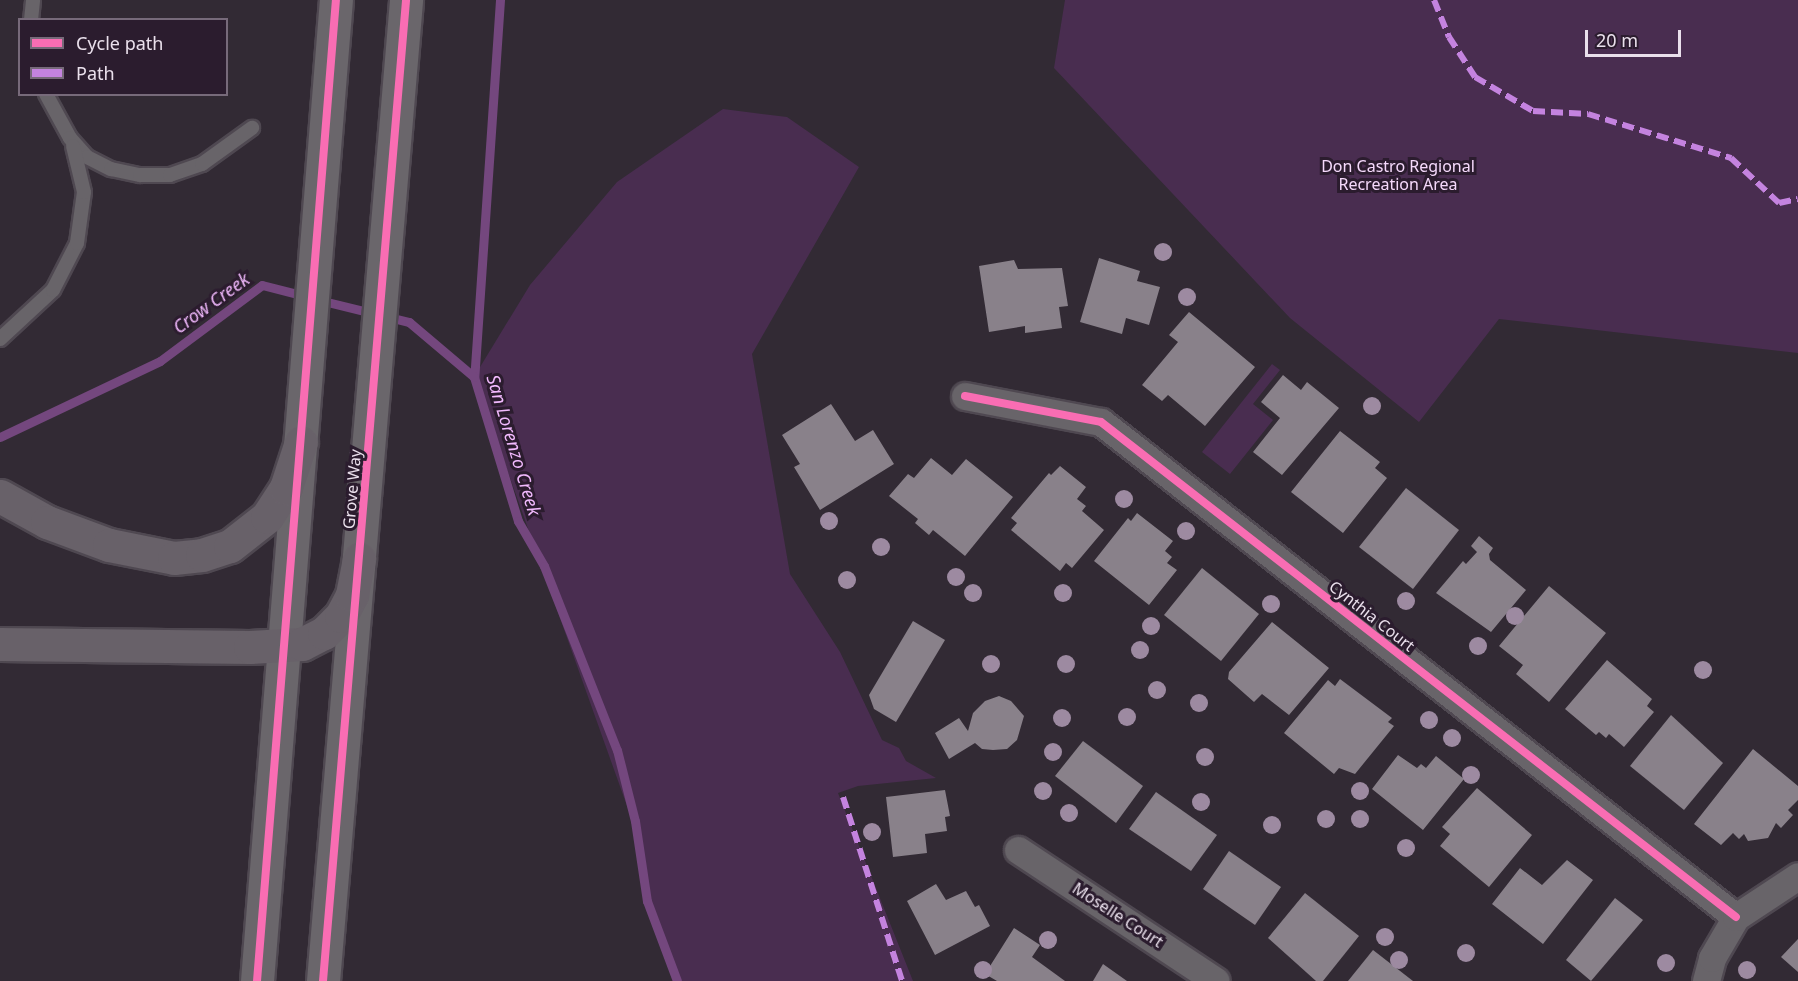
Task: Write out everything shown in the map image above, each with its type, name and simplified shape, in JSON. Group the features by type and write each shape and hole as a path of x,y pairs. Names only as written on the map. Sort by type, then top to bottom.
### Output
{"highway":[{"path":"0,496 47,522 89,539 174,558 202,555 230,546 255,529 278,503 293,471 302,429"},
{"path":"0,644 284,646 310,641 336,623 352,595 360,559"}],"main road":[{"path":"257,981 336,0"},
{"name":"Grove Way","path":"323,981 406,0"}],"street":[{"name":"Cynthia Court","path":"965,396 1101,422 1736,917"},
{"name":"Moselle Court","path":"1018,850 1216,981"},
{"path":"1706,981 1712,958 1736,917 1798,876"}],"lane":[{"path":"31,18 33,0"},
{"path":"0,339 53,290 77,243 84,192 70,138 47,96"},
{"path":"70,138 98,164 155,176 202,164 252,128"}],"green space":[{"name":"Don Castro Regional Recreation Area","path":"1065,0 1798,0 1798,353 1499,319 1419,422 1290,318 1054,68"},
{"path":"723,109 787,117 859,167 752,354 790,574 840,652 882,740 899,748 906,761 936,778 858,786 838,793 913,981 678,981 646,901 637,834 474,377 530,285 617,182"},
{"path":"1272,364 1280,370 1253,404 1273,420 1230,474 1202,452"}],"building":[{"path":"1099,258 1140,271 1137,281 1160,287 1149,325 1126,318 1122,334 1080,322"},
{"path":"1014,260 1018,269 1062,268 1068,306 1059,307 1062,328 1025,333 1025,326 989,332 979,266"},
{"path":"1189,312 1255,367 1205,426 1168,395 1162,401 1142,385 1178,342 1169,335"},
{"path":"1283,375 1301,390 1307,382 1339,408 1282,475 1253,452 1280,418 1261,402"},
{"path":"831,404 855,441 873,430 894,464 820,510 794,467 800,464 782,435"},
{"path":"1340,431 1380,462 1375,468 1387,478 1343,533 1291,492"},
{"path":"931,458 952,475 966,459 1013,497 965,556 933,530 929,535 915,523 918,519 889,496 908,474 914,478"},
{"path":"1060,466 1086,487 1077,499 1086,506 1082,511 1104,530 1072,568 1066,563 1060,571 1011,530 1017,523 1011,518 1049,473 1051,475"},
{"path":"1406,488 1459,530 1413,589 1359,547"},
{"path":"1137,513 1173,541 1165,551 1172,557 1167,563 1177,570 1149,605 1094,561 1128,518 1131,521"},
{"path":"1479,536 1493,548 1489,554 1490,560 1526,590 1491,632 1436,593 1463,561 1466,564 1477,552 1471,546"},
{"path":"1202,568 1259,614 1221,661 1164,615"},
{"path":"1549,586 1606,633 1549,702 1516,674 1523,665 1499,646"},
{"path":"913,621 945,640 896,722 874,709 869,695"},
{"path":"1272,622 1329,668 1289,715 1262,694 1254,702 1228,679 1229,672"},
{"path":"1607,660 1652,699 1647,706 1654,712 1624,747 1609,734 1606,738 1599,732 1596,735 1565,709"},
{"path":"1340,679 1392,718 1388,722 1394,726 1355,774 1339,768 1334,774 1284,733 1328,680 1335,686"},
{"path":"999,696 1011,701 1024,716 1017,740 1007,749 993,750 982,749 975,743 949,759 935,733 959,718 968,731 973,713 985,701"},
{"path":"1671,715 1723,763 1684,810 1630,766"},
{"path":"1083,741 1143,786 1116,823 1055,776"},
{"path":"1753,749 1798,786 1798,800 1788,810 1793,815 1781,828 1776,823 1768,838 1748,841 1744,834 1739,839 1733,833 1721,845 1694,824"},
{"path":"1398,755 1417,768 1421,764 1426,768 1436,756 1464,779 1423,830 1372,789"},
{"path":"1477,788 1532,835 1489,887 1440,846 1450,834 1442,827"},
{"path":"945,790 950,816 945,817 947,831 925,834 927,853 893,857 886,797"},
{"path":"1156,792 1217,835 1191,871 1129,829"},
{"path":"1229,851 1281,887 1255,925 1203,889"},
{"path":"1567,860 1593,880 1543,944 1492,904 1520,868 1542,885"},
{"path":"936,884 946,900 966,891 975,907 979,905 990,926 935,955 907,901"},
{"path":"1305,893 1359,936 1323,981 1316,981 1268,938"},
{"path":"1615,898 1643,920 1591,981 1566,960"},
{"path":"1014,928 1040,945 1032,957 1065,981 997,981 985,974"},
{"path":"1798,939 1798,972 1781,957"},
{"path":"1373,950 1413,981 1348,981"},
{"path":"1103,964 1127,981 1093,981"}],"waterway":[{"name":"San Lorenzo Creek","path":"500,0 474,377 518,521 544,566 617,750 635,821 647,901 677,981"},
{"name":"Crow Creek","path":"0,437 160,361 262,285 305,296"},
{"name":"Crow Creek","path":"319,300 409,322 474,377"}],"marked path":[{"path":"1434,0 1449,37 1475,77 1533,111 1588,114 1731,158 1779,203 1798,199"},
{"path":"843,797 902,981"}],"cycle path":[{"path":"257,981 336,0"},
{"path":"323,981 406,0"},
{"path":"965,396 1101,422 1736,917"}]}
